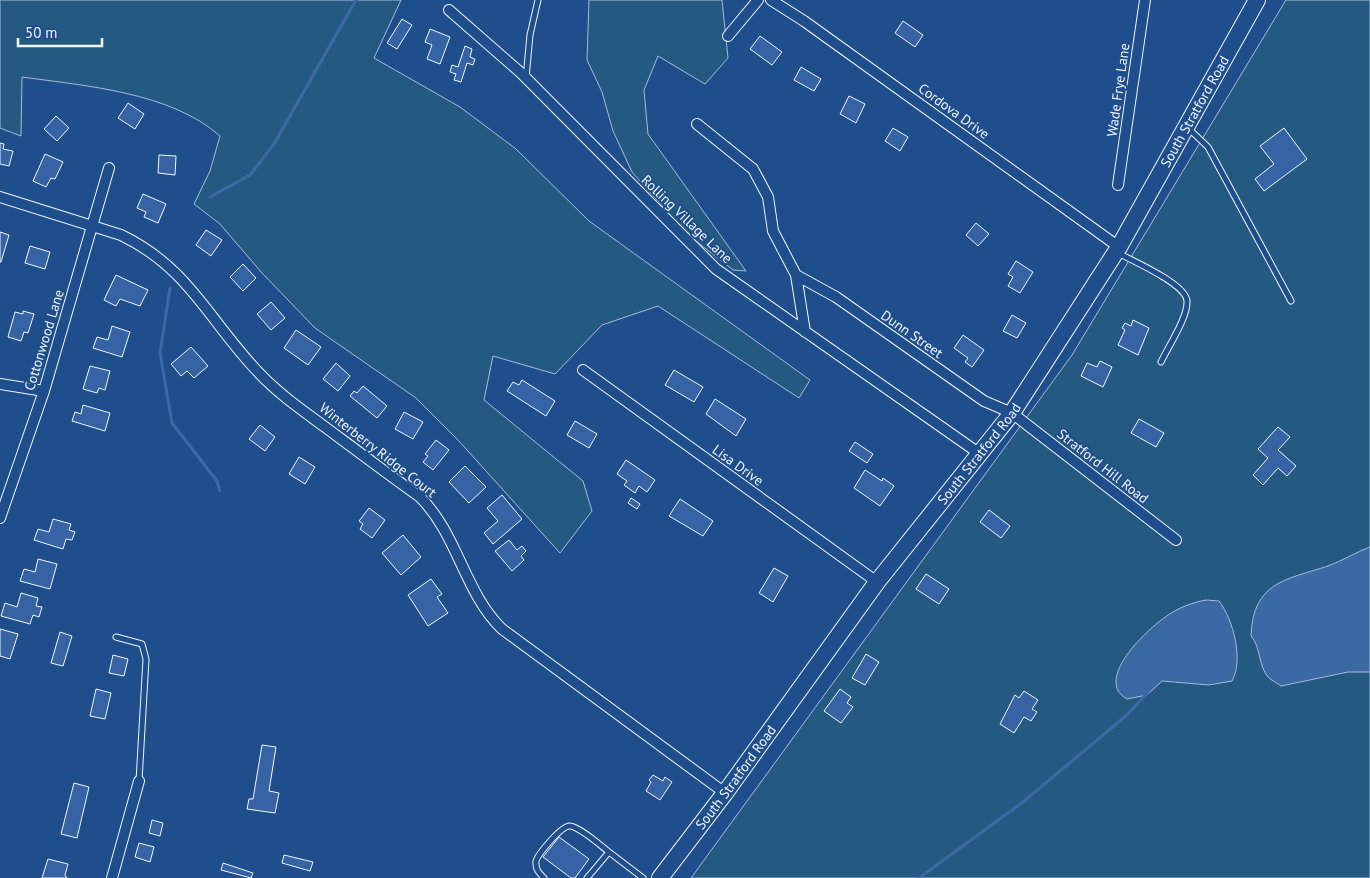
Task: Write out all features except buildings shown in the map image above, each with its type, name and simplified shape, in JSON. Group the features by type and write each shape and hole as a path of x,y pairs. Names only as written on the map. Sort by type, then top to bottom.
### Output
{"main road":[{"name":"South Stratford Road","path":"660,878 725,793 877,582 1012,413 1117,249 1257,0"}],"street":[{"path":"728,36 758,0"},
{"name":"Cordova Drive","path":"771,0 812,26 1117,249"},
{"name":"Wade Frye Lane","path":"1118,185 1145,0"},
{"name":"Rolling Village Lane","path":"449,10 526,78 716,270 980,454"},
{"path":"697,124 753,169 768,196 773,231 796,275 805,332"},
{"name":"Cottonwood Lane","path":"0,518 44,390 109,168"},
{"name":"Winterberry Ridge Court","path":"0,197 93,225 140,244 158,258 189,285 241,354 273,387 431,508 450,538 477,597 492,619 502,629 725,793"},
{"name":"Dunn Street","path":"796,275 836,297 984,401 1012,413"},
{"name":"Lisa Drive","path":"584,370 877,582"},
{"path":"0,384 44,390"},
{"name":"Stratford Hill Road","path":"1012,413 1176,540"},
{"path":"112,878 139,781"}],"lane":[{"path":"526,78 530,35 538,0"},
{"path":"1186,126 1208,147 1291,301"},
{"path":"1117,249 1182,290 1187,300 1185,312 1161,362"},
{"path":"116,637 142,644 146,659 139,781"},
{"path":"544,878 536,869 536,860 561,828 568,826 576,828 643,878"},
{"path":"587,878 608,852"}],"shaded area":[{"path":"0,0 401,0 374,58 460,107 516,149 589,221 810,380 799,398 658,306 602,325 555,374 493,356 484,400 583,481 592,511 560,553 458,440 416,398 315,328 262,273 220,224 194,204 210,171 220,136 200,121 177,109 152,100 100,88 22,77 21,136 0,128"},
{"path":"589,0 722,0 728,58 705,84 658,56 644,90 648,134 746,271 733,270 687,234 632,172 613,131 602,92 587,60"},
{"path":"1286,0 1370,0 1370,878 691,878 1072,355"},
{"path":"1370,547 1370,672 1348,672 1281,686 1268,677 1251,636 1253,618 1258,604 1265,594 1285,580 1333,564"},
{"path":"1206,600 1219,601 1229,618 1237,651 1237,662 1232,681 1209,685 1162,681 1147,695 1127,699 1118,690 1116,679 1120,666 1129,652 1152,627 1164,618 1185,606"}],"waterway":[{"path":"210,197 250,175 274,144 356,0"},
{"path":"170,288 160,353 172,423 217,481 220,491"},
{"path":"919,878 1023,802 1127,715 1148,692"}]}
